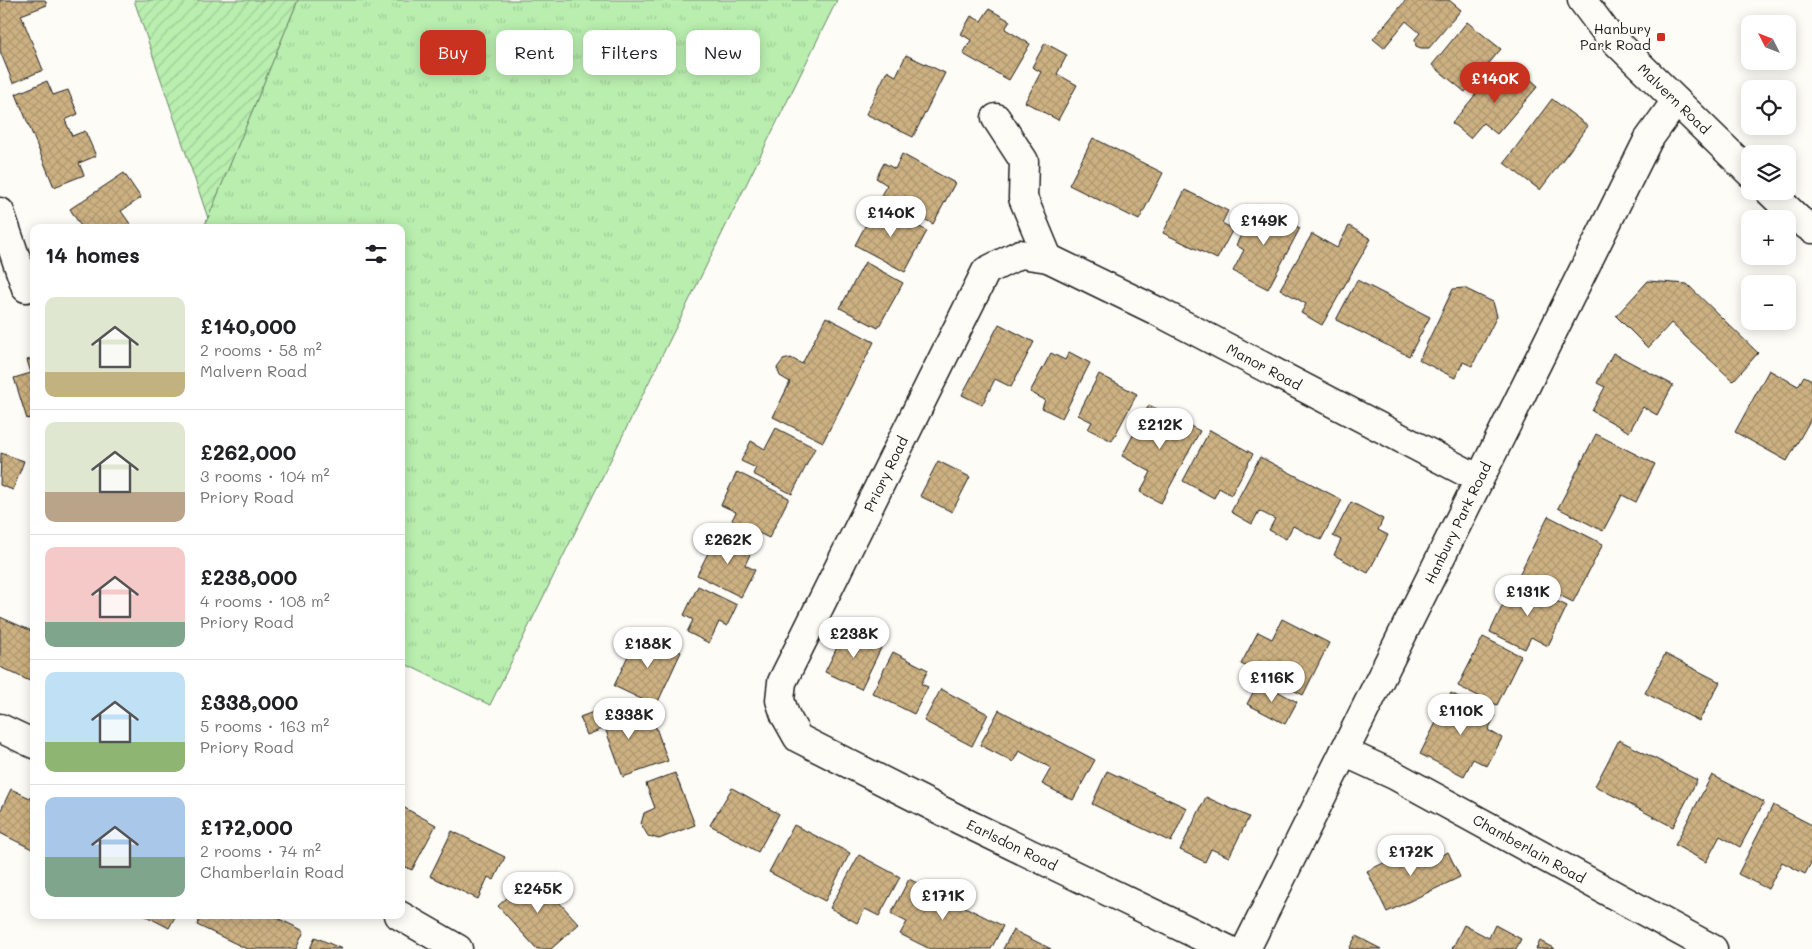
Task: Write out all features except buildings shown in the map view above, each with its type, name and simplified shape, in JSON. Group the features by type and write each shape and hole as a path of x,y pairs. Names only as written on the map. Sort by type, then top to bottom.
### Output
{"street":[{"name":"Malvern Road","path":"1582,0 1606,32 1741,163"},
{"name":"Hanbury Park Road","path":"1246,949 1648,140 1676,101"},
{"path":"996,118 1024,160 1023,198 1048,258"},
{"path":"1778,200 1799,220 1812,229"},
{"path":"0,212 26,288"},
{"name":"Priory Road","path":"798,738 780,700 782,682 986,271 1020,254 1048,258"},
{"name":"Manor Road","path":"1048,258 1158,311 1479,479"},
{"path":"0,728 30,742"},
{"name":"Earlsdon Road","path":"798,738 960,820 1227,949"},
{"name":"Chamberlain Road","path":"1344,752 1394,775 1713,949"},
{"path":"405,918 458,949"}],"green space":[{"path":"134,0 298,0 208,218"},
{"path":"298,0 837,0 490,705 405,664 405,224 205,224"}],"place":[{"name":"Hanbury Park Road","path":"1661,37"}]}
